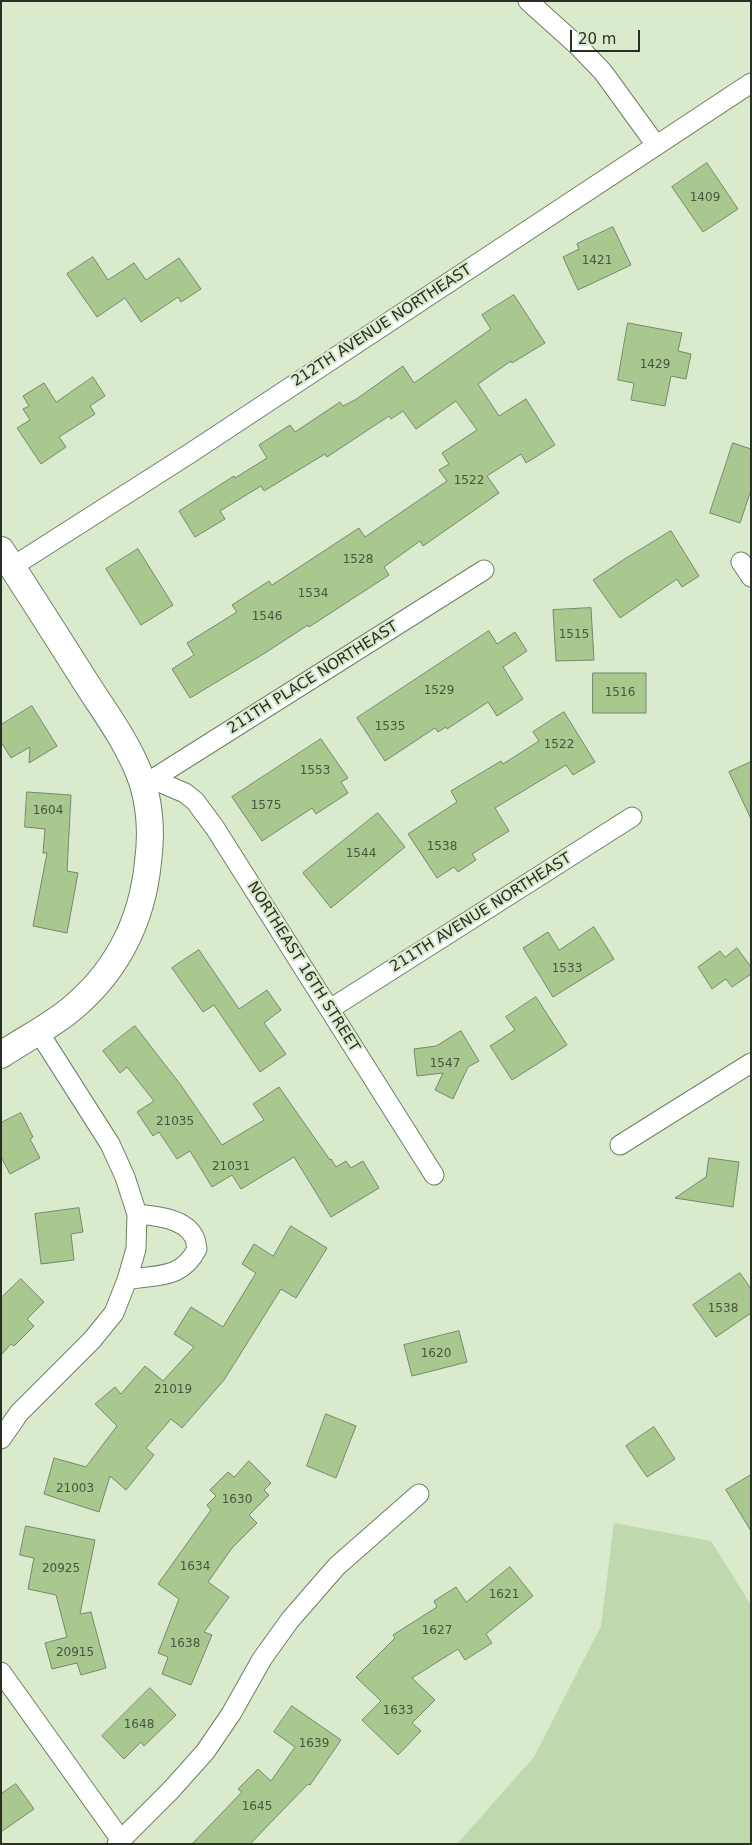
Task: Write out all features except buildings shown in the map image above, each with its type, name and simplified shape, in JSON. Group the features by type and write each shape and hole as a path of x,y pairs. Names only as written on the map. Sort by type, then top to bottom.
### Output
{"street":[{"path":"528,1 578,46 603,72 656,145"},
{"name":"212TH AVENUE NORTHEAST","path":"7,559 189,454 751,83"},
{"path":"1,1055 65,1013 92,989 118,956 138,916 147,877 150,846 149,812 145,779 122,738 7,559"},
{"name":"211TH PLACE NORTHEAST","path":"145,779 484,570"},
{"name":"NORTHEAST 16TH STREET","path":"145,779 185,793 196,801 215,828 434,1175"},
{"name":"211TH AVENUE NORTHEAST","path":"330,1009 632,817"},
{"path":"1,1439 19,1413 92,1340 114,1313 127,1280 136,1249 137,1214 125,1177 110,1144 38,1031"},
{"path":"620,1145 751,1062"},
{"path":"127,1280 165,1275 179,1270 191,1261 197,1248 194,1237 187,1228 158,1217 137,1214"},
{"path":"1,1672 119,1842 171,1790 205,1752 231,1714 262,1659 290,1620 336,1566 419,1494"}],"green space":[{"path":"614,1523 711,1541 751,1605 751,1844 457,1844 534,1757 601,1626"}]}
